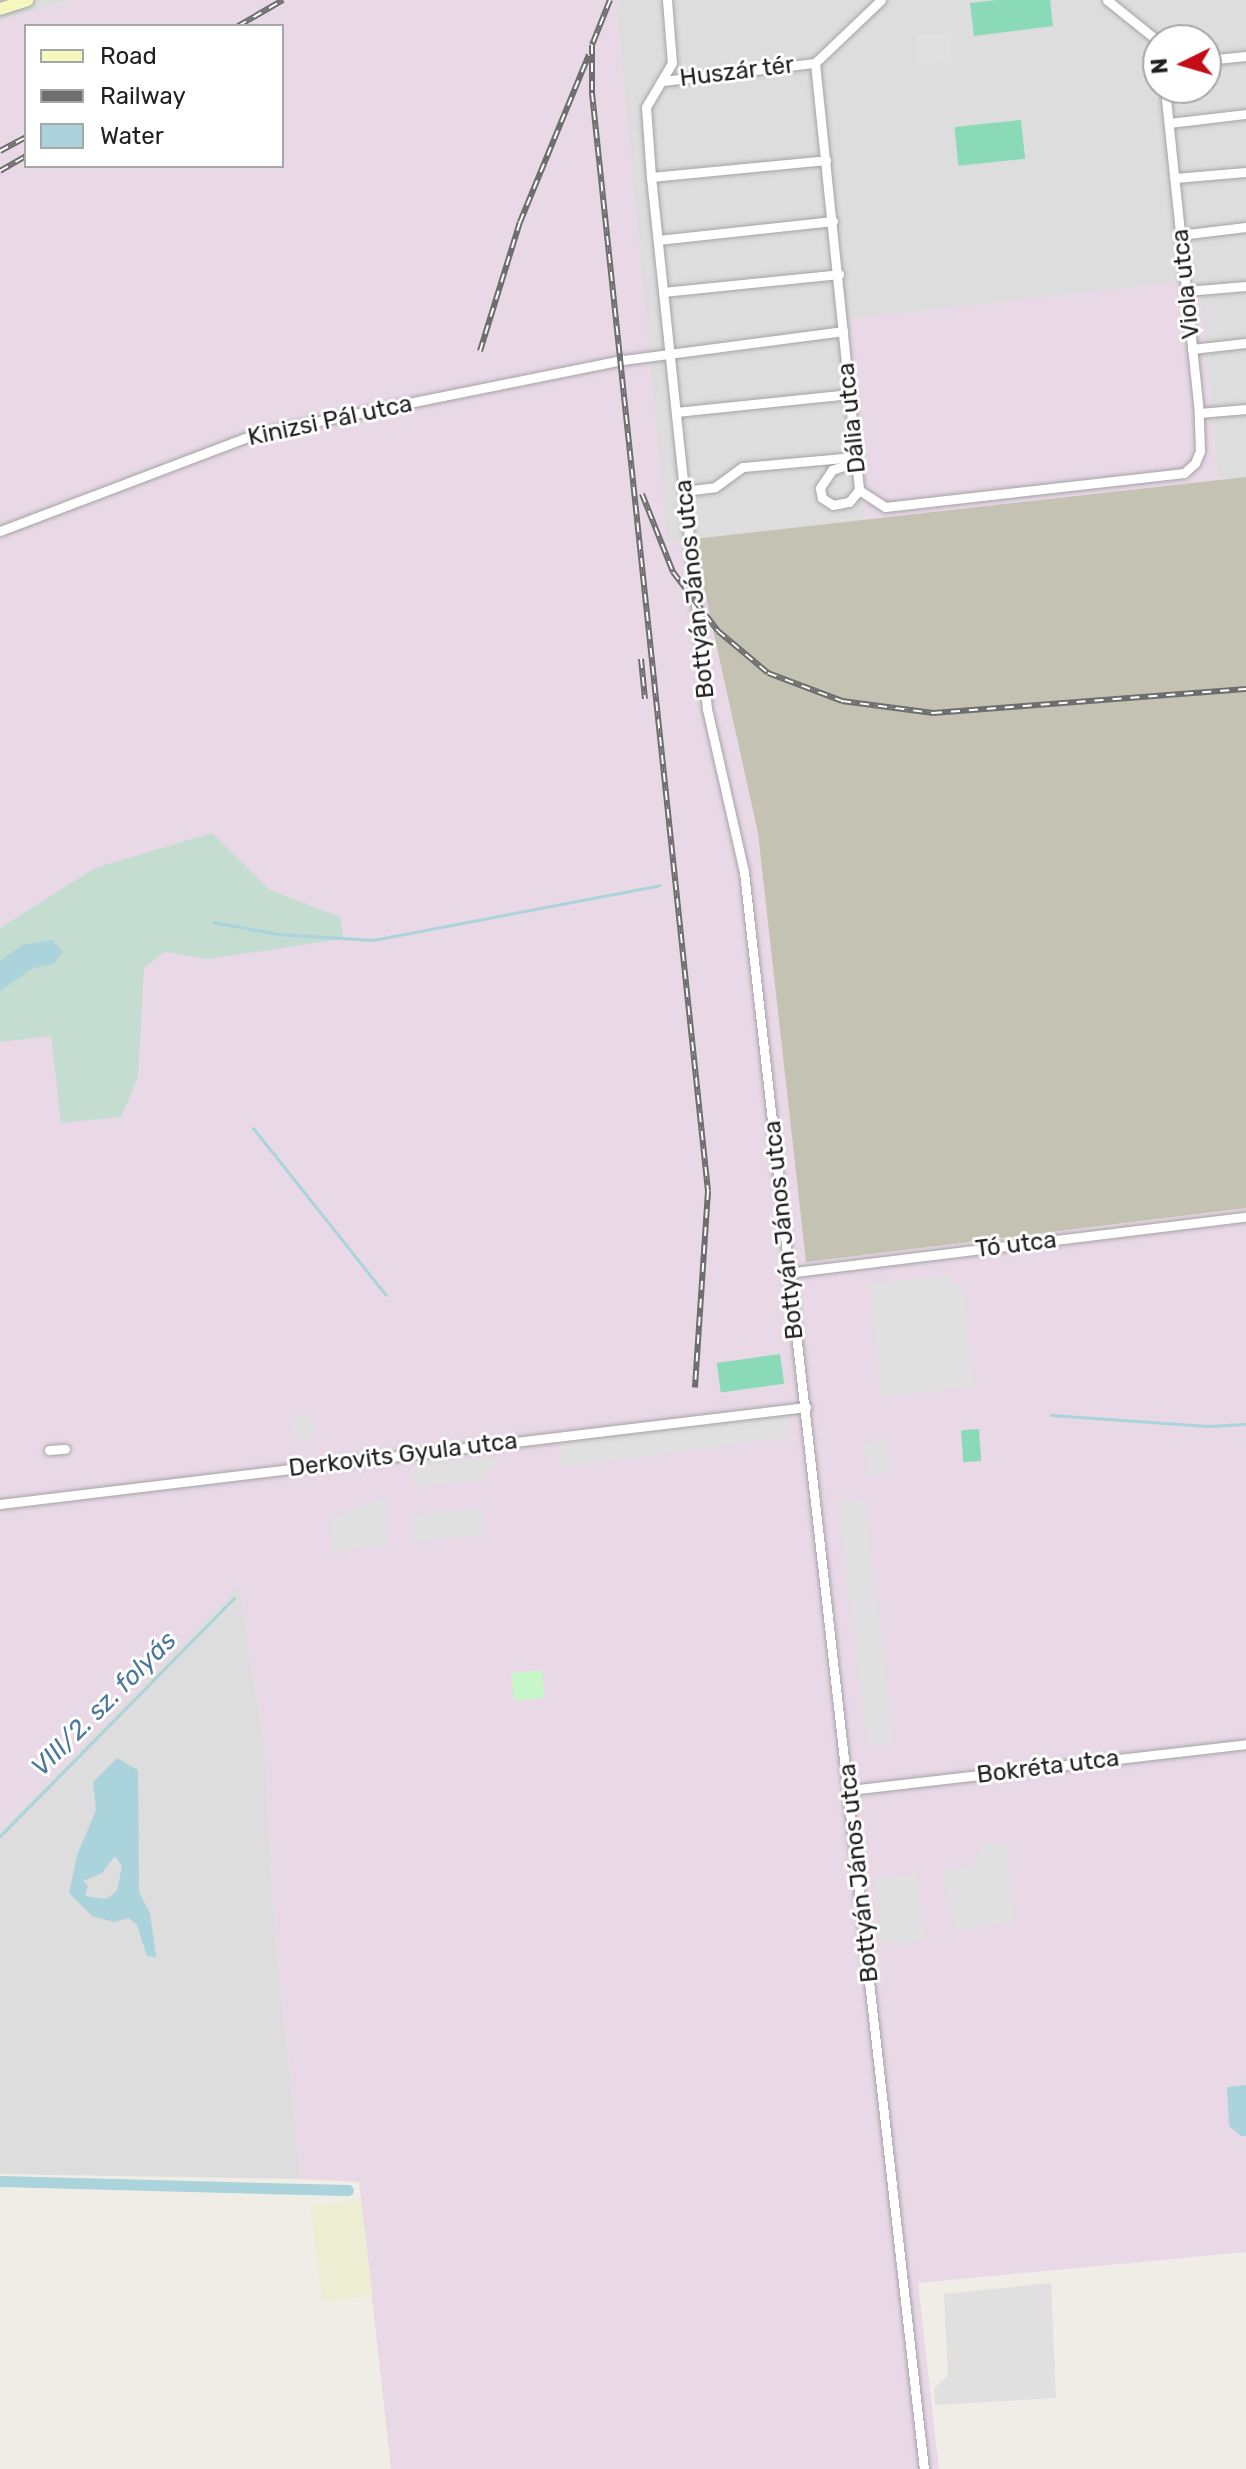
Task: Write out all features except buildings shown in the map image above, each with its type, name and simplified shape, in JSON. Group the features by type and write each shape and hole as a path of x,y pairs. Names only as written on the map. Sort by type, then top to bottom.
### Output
{"main road":[{"path":"0,9 28,0"}],"street":[{"name":"Bottyán János utca","path":"667,0 672,63 646,107 651,177 707,709 744,872 787,1273 806,1407 850,1790 924,2469"},
{"name":"Huszár tér","path":"663,81 815,63 881,0"},
{"path":"1107,0 1142,28"},
{"path":"1222,58 1246,56"},
{"name":"Dália utca","path":"815,63 859,490 885,507 1184,473"},
{"name":"Viola utca","path":"1167,104 1199,413 1200,451 1184,473"},
{"path":"1169,123 1246,114"},
{"path":"651,177 826,160"},
{"path":"1175,178 1246,172"},
{"path":"658,240 833,221"},
{"path":"1180,235 1246,227"},
{"path":"663,292 839,274"},
{"path":"1186,291 1246,286"},
{"name":"Kinizsi Pál utca","path":"0,531 255,434 671,354 843,331"},
{"path":"1192,349 1246,343"},
{"path":"676,412 850,394"},
{"path":"1199,413 1246,409"},
{"path":"856,459 832,470 820,488 822,498 833,505 849,502 859,490"},
{"path":"684,491 715,487 743,467 856,459"},
{"name":"Tó utca","path":"787,1273 1246,1217"},
{"name":"Derkovits Gyula utca","path":"0,1504 806,1407"},
{"path":"49,1450 65,1449"},
{"name":"Bokréta utca","path":"850,1790 1246,1744"}],"shaded area":[{"path":"0,0 75,0 0,20"},
{"path":"76,0 620,0 616,5 667,542 864,520 843,320 1199,280 1218,480 1246,477 1246,2252 918,2283 939,2469 391,2469 359,2182 301,2179 275,1932 265,1749 239,1586 0,1831 0,20"},
{"path":"620,0 1246,0 1246,477 1218,480 843,320 864,520 666,542 616,5"},
{"path":"951,34 952,63 916,64 915,35"},
{"path":"1246,477 1246,1208 806,1262 758,833 693,539"},
{"path":"951,1275 952,1284 963,1283 974,1387 882,1397 869,1284"},
{"path":"303,1415 312,1419 316,1428 312,1437 303,1441 294,1437 290,1428 294,1419"},
{"path":"787,1417 790,1437 561,1468 559,1448 577,1439"},
{"path":"887,1440 891,1473 867,1476 863,1443"},
{"path":"495,1457 492,1469 477,1482 420,1487 411,1479 416,1464"},
{"path":"386,1497 388,1546 332,1552 330,1518"},
{"path":"865,1499 895,1742 867,1746 837,1502"},
{"path":"481,1508 484,1535 414,1542 411,1515"},
{"path":"239,1585 265,1749 275,1932 301,2179 0,2174 0,1831"},
{"path":"1006,1843 1015,1922 956,1931 941,1870 975,1865 981,1845"},
{"path":"918,1873 926,1940 882,1946 873,1878"},
{"path":"1051,2283 1056,2398 935,2405 934,2388 948,2376 944,2294"}],"green space":[{"path":"1050,0 1053,26 974,36 970,3"},
{"path":"1021,120 1025,159 958,166 954,127"},
{"path":"212,833 270,890 340,917 344,939 208,959 165,952 144,968 138,1077 121,1117 61,1123 51,1036 0,1042 0,928 95,868"},
{"path":"780,1354 784,1384 721,1393 717,1363"},
{"path":"979,1429 981,1461 963,1462 961,1430"},
{"path":"542,1670 545,1698 514,1701 511,1673"},
{"path":"361,2200 373,2295 322,2301 310,2206"}],"water":[{"path":"52,940 63,952 54,964 33,968 0,991 0,961 22,945"},
{"path":"117,1758 138,1770 139,1892 150,1913 156,1957 147,1956 137,1925 129,1918 114,1922 92,1916 69,1893 77,1855 96,1810 93,1782","holes":["115,1856 122,1866 117,1891 106,1899 85,1896 88,1886 83,1881 102,1873"]},
{"path":"1246,2085 1246,2136 1241,2136 1229,2126 1227,2087"}],"waterway":[{"path":"213,922 278,934 373,940 660,885"},
{"path":"253,1128 386,1295"},
{"name":"VIII/2. sz. folyás","path":"1051,1415 1208,1426 1246,1424"},
{"name":"VIII/2. sz. folyás","path":"0,1836 234,1598"},
{"path":"0,2181 348,2190"}],"railway":[{"path":"241,24 283,0"},
{"path":"610,0 592,45 592,93 708,1191 695,1388"},
{"path":"480,351 520,222 589,55"},
{"path":"0,151 24,138"},
{"path":"0,171 24,157"},
{"path":"642,494 673,572 718,631 768,673 842,701 933,713 1246,689"},
{"path":"641,659 645,699"}]}
